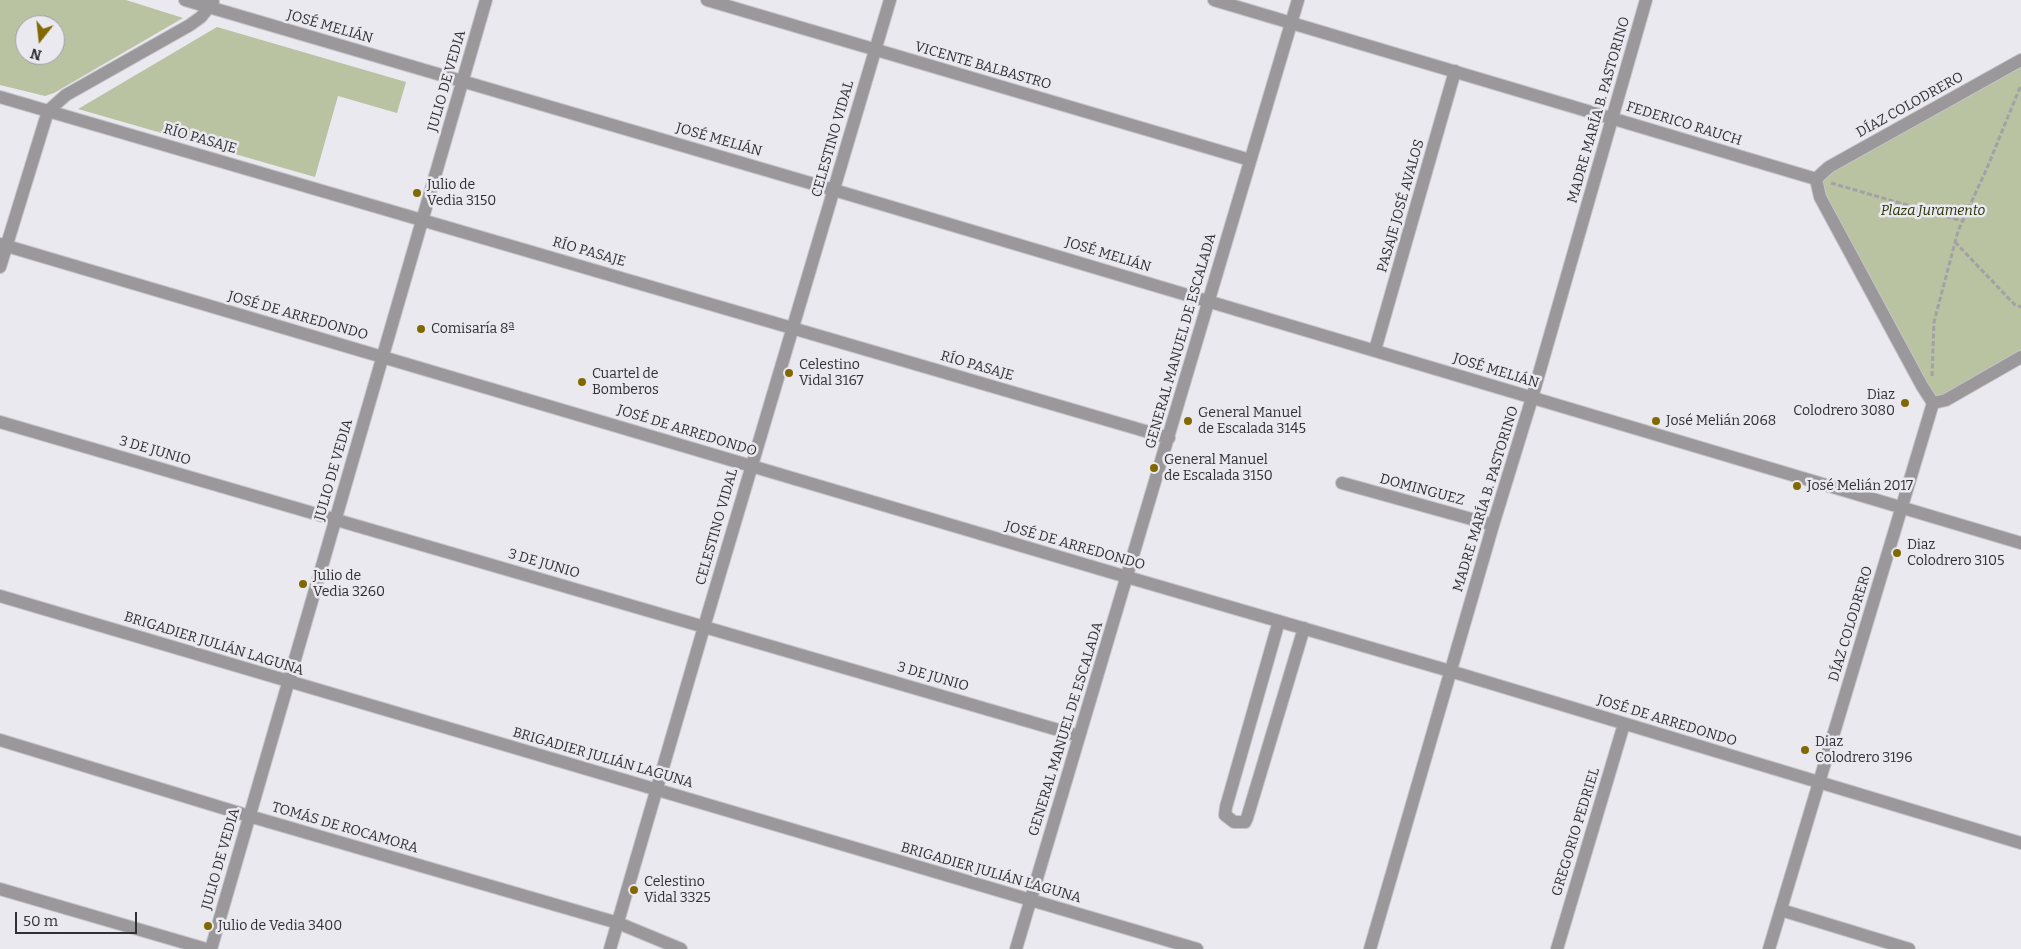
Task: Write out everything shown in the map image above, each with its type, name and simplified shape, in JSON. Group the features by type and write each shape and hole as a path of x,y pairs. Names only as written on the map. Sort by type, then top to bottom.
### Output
{"street":[{"name":"JOSÉ MELIÁN","path":"185,0 212,4 2021,543"},
{"name":"JULIO DE VEDIA","path":"211,949 486,0"},
{"name":"VICENTE BALBASTRO","path":"707,0 1250,160"},
{"name":"CELESTINO VIDAL","path":"610,949 890,0"},
{"name":"FEDERICO RAUCH","path":"1214,0 1816,179"},
{"name":"GENERAL MANUEL DE ESCALADA","path":"1016,949 1298,0"},
{"name":"MADRE MARÍA B. PASTORINO","path":"1370,949 1450,671 1532,398 1646,0"},
{"path":"0,267 3,245 48,111 66,95 190,25 212,4"},
{"name":"DÍAZ COLODRERO","path":"1816,179 1829,167 2021,60"},
{"name":"PASAJE JOSÉ AVALOS","path":"1375,350 1455,71"},
{"name":"RÍO PASAJE","path":"0,97 1169,438"},
{"path":"1816,179 1820,197 1933,403 1946,400 2021,357"},
{"name":"JOSÉ DE ARREDONDO","path":"3,245 1450,671 2021,843"},
{"name":"DÍAZ COLODRERO","path":"1769,949 1933,403"},
{"name":"3 DE JUNIO","path":"0,422 1079,736"},
{"name":"DOMINGUEZ","path":"1342,483 1493,525"},
{"name":"BRIGADIER JULIÁN LAGUNA","path":"0,596 1197,949"},
{"path":"1279,621 1226,807 1225,815 1234,822 1245,822 1248,818 1304,628"},
{"name":"GREGORIO PEDRIEL","path":"1557,949 1624,724"},
{"name":"TOMÁS DE ROCAMORA","path":"0,740 249,816 618,922 680,949"},
{"path":"0,889 206,949"},
{"path":"1781,910 1909,949"}],"path":[{"path":"1933,403 1934,322 1955,242 1962,221 1987,168 2021,85"},
{"path":"1816,179 1962,221"},
{"path":"1955,242 2014,304 2021,307"}],"green space":[{"path":"0,0 126,0 183,18 54,93 45,96 0,85"},
{"path":"217,27 406,82 397,113 338,96 315,177 78,109"},
{"name":"Plaza Juramento","path":"2021,60 2021,357 1933,403 1816,179"}],"place":[{"name":"Julio de Vedia 3150","path":"417,193"},
{"name":"Comisaría 8ª","path":"421,329"},
{"name":"Celestino Vidal 3167","path":"789,373"},
{"name":"Cuartel de Bomberos","path":"582,382"},
{"name":"Diaz Colodrero 3080","path":"1905,403"},
{"name":"General Manuel de Escalada 3145","path":"1188,421"},
{"name":"José Melián 2068","path":"1656,421"},
{"name":"General Manuel de Escalada 3150","path":"1154,468"},
{"name":"José Melián 2017","path":"1797,486"},
{"name":"Diaz Colodrero 3105","path":"1897,553"},
{"name":"Julio de Vedia 3260","path":"303,584"},
{"name":"Diaz Colodrero 3196","path":"1805,750"},
{"name":"Celestino Vidal 3325","path":"634,890"},
{"name":"Julio de Vedia 3400","path":"208,926"}]}
